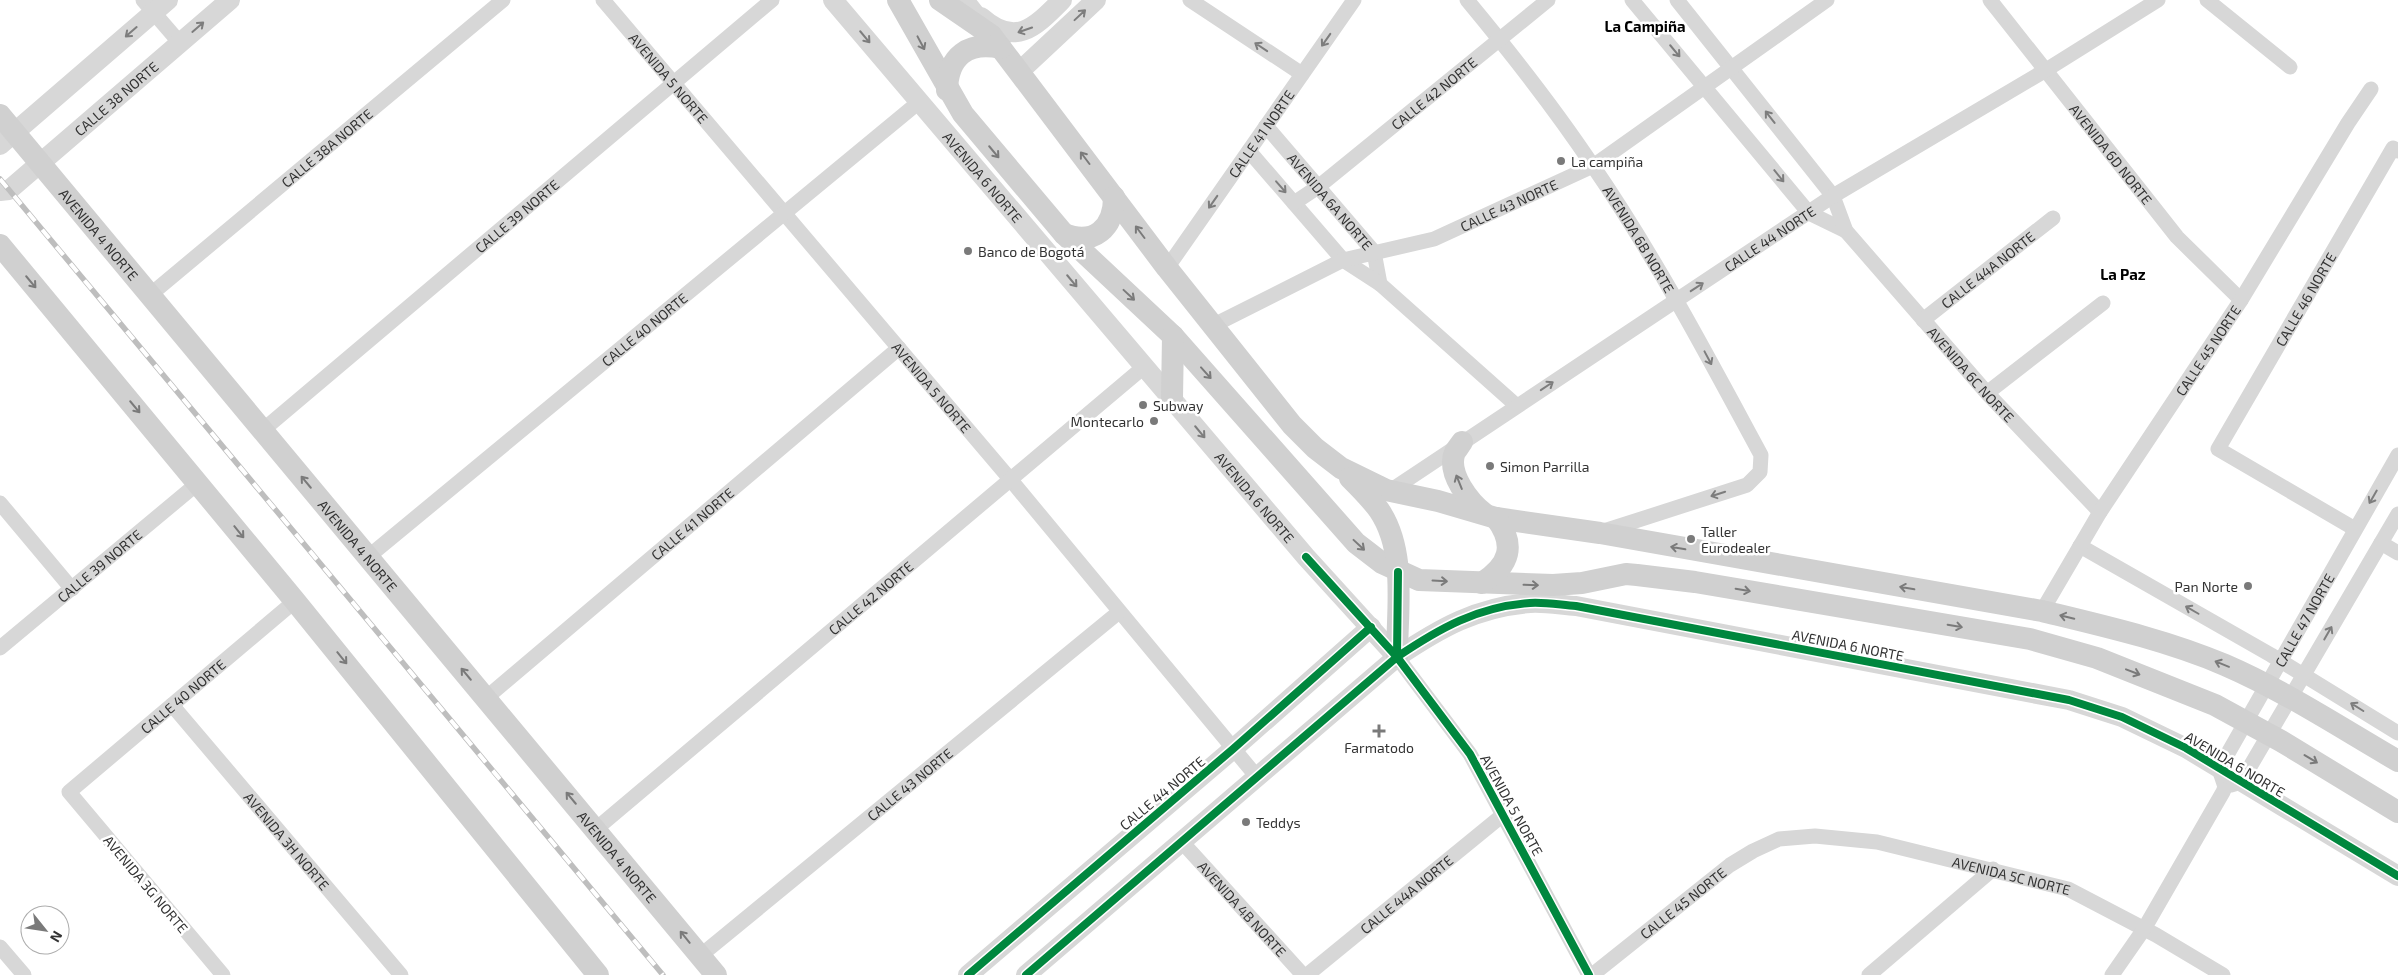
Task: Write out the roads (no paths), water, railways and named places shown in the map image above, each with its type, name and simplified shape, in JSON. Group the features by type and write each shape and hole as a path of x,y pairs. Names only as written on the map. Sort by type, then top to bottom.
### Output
{"main road":[{"name":"AVENIDA 6 NORTE","path":"898,0 962,114 1064,234 1174,336 1356,543 1370,555 1398,572 1419,580 1553,586 1582,583 1626,574 1637,575 1695,582 2030,639 2097,658 2215,706 2269,734 2398,812"},
{"path":"940,0 996,41 1168,268 1292,425 1315,448 1341,468 1380,510 1393,538 1398,572 1397,658"},
{"path":"947,90 948,77 953,64 962,54 974,47 988,45 996,41"},
{"name":"AVENIDA 4 NORTE","path":"0,115 7,139 40,163 596,828 716,975"},
{"path":"1064,234 1075,238 1088,238 1100,232 1110,222 1114,210 1114,197"},
{"path":"0,245 295,601 598,975"},
{"path":"1172,398 1174,336"},
{"path":"1462,442 1454,453 1455,470 1461,486 1472,505 1491,517 1506,532 1509,543 1506,560 1496,574 1482,583"},
{"path":"1341,468 1375,486 1390,491 1491,517 1600,533 2042,611 2171,645 2224,665 2266,685 2398,761"}],"street":[{"name":"CALLE 38 NORTE","path":"0,191 9,190 230,0"},
{"name":"CALLE 38A NORTE","path":"150,295 503,0"},
{"name":"AVENIDA 5 NORTE","path":"603,0 1010,479 1257,777"},
{"name":"CALLE 39 NORTE","path":"263,430 772,0"},
{"name":"AVENIDA 6 NORTE","path":"833,0 1306,557 1397,658 1441,628 1493,608 1532,603 1576,606 2070,700 2122,717 2186,748 2228,779 2398,876"},
{"path":"968,4 996,30 1018,32 1038,23 1062,0"},
{"path":"1019,72 1096,0"},
{"path":"1190,0 1302,74"},
{"name":"CALLE 41 NORTE","path":"1168,268 1354,0"},
{"name":"AVENIDA 6B NORTE","path":"1467,0 1500,40 1593,166 1676,300 1760,455 1760,472 1747,485 1600,533"},
{"name":"CALLE 42 NORTE","path":"1294,203 1318,187 1548,0"},
{"name":"AVENIDA 6C NORTE","path":"1632,0 1809,212 1846,232 1987,393 2100,512"},
{"name":"AVENIDA 6C NORTE","path":"1677,0 1833,196 1846,232"},
{"name":"CALLE 43 NORTE","path":"1214,325 1343,260 1434,239 1593,166 1827,0"},
{"name":"AVENIDA 6D NORTE","path":"1990,0 2177,237 2241,300"},
{"name":"CALLE 44 NORTE","path":"1390,491 1833,196 2046,70 2158,0"},
{"path":"2207,0 2290,67"},
{"path":"7,139 155,4 180,42"},
{"path":"968,4 996,41"},
{"name":"CALLE 45 NORTE","path":"2042,611 2100,512 2241,300 2348,123 2371,89"},
{"name":"CALLE 40 NORTE","path":"368,557 919,102"},
{"name":"AVENIDA 6A NORTE","path":"1266,126 1374,252 1380,284"},
{"name":"AVENIDA 6A NORTE","path":"1249,150 1343,260 1380,284 1517,406"},
{"name":"CALLE 46 NORTE","path":"2355,529 2218,449 2396,150"},
{"name":"CALLE 44A NORTE","path":"1923,320 2053,218"},
{"path":"1987,393 2103,304"},
{"name":"CALLE 41 NORTE","path":"486,698 898,348"},
{"name":"CALLE 42 NORTE","path":"596,828 1145,366"},
{"name":"CALLE 47 NORTE","path":"2112,975 2144,929 2228,779 2246,721 2398,455"},
{"name":"CALLE 39 NORTE","path":"0,648 198,483"},
{"path":"0,503 72,589"},
{"name":"CALLE 47 NORTE","path":"2228,779 2269,734 2398,514"},
{"path":"2381,543 2398,553"},
{"path":"2080,546 2304,675 2398,733"},
{"name":"CALLE 40 NORTE","path":"70,792 295,601"},
{"name":"CALLE 43 NORTE","path":"700,956 1119,612"},
{"name":"CALLE 44 NORTE","path":"968,975 1233,749 1371,627"},
{"path":"1026,975 1397,658"},
{"name":"AVENIDA 5 NORTE","path":"1397,658 1470,754 1590,975"},
{"name":"AVENIDA 3H NORTE","path":"172,705 401,975"},
{"name":"AVENIDA 3G NORTE","path":"70,792 223,975"},
{"name":"CALLE 44A NORTE","path":"1307,975 1504,814"},
{"name":"AVENIDA 5C NORTE","path":"1779,839 1815,836 1877,842 2068,889 2144,929 2223,975"},
{"name":"CALLE 45 NORTE","path":"1590,975 1730,865 1752,851 1779,839"},
{"name":"AVENIDA 4B NORTE","path":"1182,842 1303,975"},
{"path":"1868,975 1993,869"},
{"path":"0,947 24,975"}],"railway":[{"path":"0,179 663,975"}],"place":[{"name":"La campiña","path":"1561,161"},
{"name":"Banco de Bogotá","path":"968,251"},
{"name":"Subway","path":"1143,405"},
{"name":"Montecarlo","path":"1154,421"},
{"name":"Simon Parrilla","path":"1490,466"},
{"name":"Taller Eurodealer","path":"1691,539"},
{"name":"Pan Norte","path":"2248,586"},
{"name":"Farmatodo","path":"1379,731"},
{"name":"Teddys","path":"1246,822"}],"district":[{"name":"La Campiña","path":"1645,26"},
{"name":"La Paz","path":"2123,274"}]}
